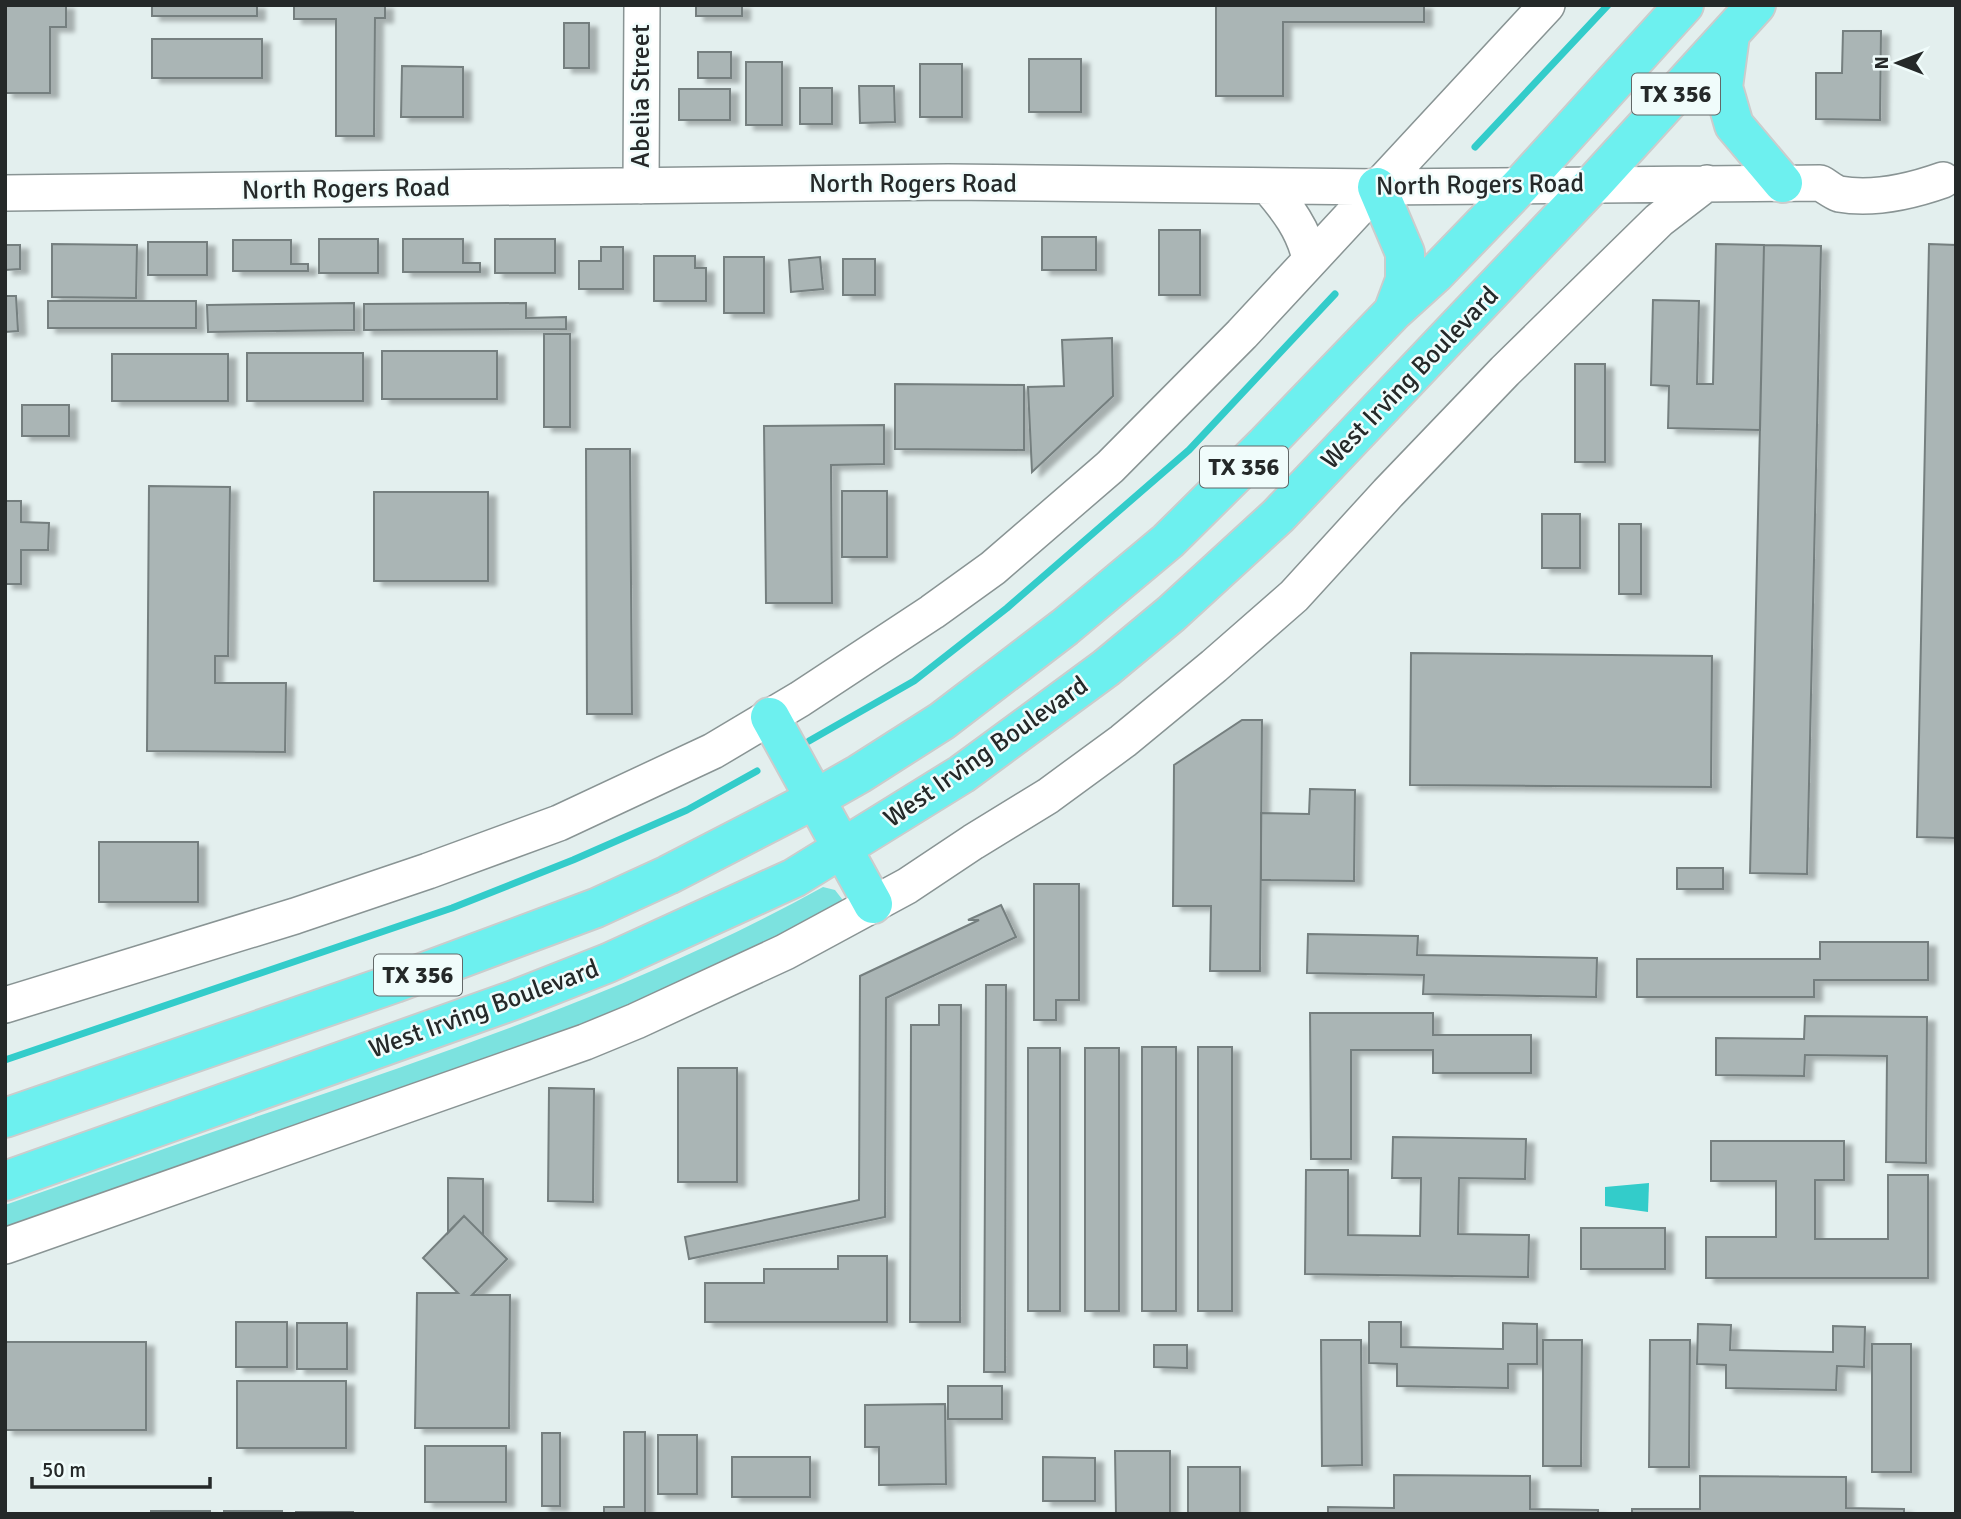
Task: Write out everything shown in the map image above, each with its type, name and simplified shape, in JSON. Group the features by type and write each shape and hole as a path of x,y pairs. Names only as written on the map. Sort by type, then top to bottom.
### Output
{"main road":[{"name":"West Irving Boulevard","path":"5,1118 545,928 667,875 816,799 942,721 1065,627 1168,541 1521,185 1685,5"},
{"name":"West Irving Boulevard","path":"5,1181 514,1000 596,968 794,878 962,775 1106,668 1171,614 1278,516 1594,183 1756,5"},
{"path":"1730,35 1723,87 1734,125 1801,183"},
{"path":"1377,187 1405,253 1405,280 1393,312"},
{"path":"770,717 873,904"}],"street":[{"name":"Abelia Street","path":"641,186 642,5"},
{"path":"5,1005 295,916 559,823 713,751 932,612 993,568 1110,467 1242,334 1547,5"},
{"name":"North Rogers Road","path":"5,193 948,182 1377,187 1801,183 1837,194 1880,195 1915,190 1950,180"},
{"path":"5,1246 585,1042 785,951 907,886 972,842 1048,796 1123,741 1294,596 1505,371 1659,220 1707,183"},
{"path":"1268,186 1292,215 1307,244 1310,259"}],"shaded area":[{"path":"823,887 835,890 842,899 840,911 563,1037 5,1236 5,1205 559,1009 692,953"},
{"path":"1649,1183 1648,1212 1605,1206 1605,1187"}],"building":[{"path":"5,5 66,5 66,27 50,27 50,93 5,93"},
{"path":"152,5 257,5 257,16 152,16"},
{"path":"294,5 385,5 385,18 375,18 374,136 336,136 336,19 294,19"},
{"path":"696,5 742,5 742,16 696,16"},
{"path":"1216,5 1424,5 1424,22 1283,22 1283,96 1216,96"},
{"path":"564,23 589,23 589,68 564,68"},
{"path":"1843,31 1881,31 1880,120 1816,119 1816,73 1842,73"},
{"path":"152,39 262,39 262,78 152,78"},
{"path":"698,52 731,52 731,78 698,78"},
{"path":"1029,59 1081,59 1081,112 1029,112"},
{"path":"746,62 782,62 782,125 746,125"},
{"path":"920,64 962,64 962,117 920,117"},
{"path":"402,66 463,67 463,117 401,117"},
{"path":"859,86 894,86 895,122 860,123"},
{"path":"800,88 832,88 832,124 800,124"},
{"path":"679,89 730,89 730,120 679,120"},
{"path":"1159,230 1200,230 1200,295 1159,295"},
{"path":"1042,237 1096,237 1096,270 1042,270"},
{"path":"319,239 378,239 378,273 319,273"},
{"path":"403,239 463,239 463,263 480,263 480,272 403,272"},
{"path":"495,239 555,239 555,273 495,273"},
{"path":"233,240 291,240 291,264 308,264 308,271 233,271"},
{"path":"148,242 207,242 207,275 148,275"},
{"path":"52,244 137,245 136,298 52,297"},
{"path":"1716,244 1764,245 1760,430 1668,428 1669,386 1651,385 1653,300 1699,301 1697,384 1713,384"},
{"path":"1929,244 1956,245 1956,838 1917,837"},
{"path":"5,245 20,245 20,269 5,270"},
{"path":"1764,245 1821,246 1807,874 1750,873"},
{"path":"601,247 623,247 623,289 579,289 579,261 601,261"},
{"path":"654,256 695,256 695,268 706,268 706,301 654,301"},
{"path":"724,257 764,257 764,313 724,313"},
{"path":"820,257 823,289 791,292 789,260"},
{"path":"843,259 875,259 875,295 843,295"},
{"path":"5,296 16,296 18,331 5,332"},
{"path":"48,301 196,301 196,328 48,328"},
{"path":"354,303 354,330 208,332 207,305"},
{"path":"526,303 526,318 566,317 566,329 364,330 364,304"},
{"path":"544,334 570,334 570,427 544,427"},
{"path":"1112,338 1113,396 1032,472 1028,387 1064,386 1062,340"},
{"path":"382,351 497,351 497,399 382,399"},
{"path":"247,353 363,353 363,401 247,401"},
{"path":"112,354 228,354 228,401 112,401"},
{"path":"1575,364 1605,364 1605,462 1575,462"},
{"path":"895,384 1024,385 1024,450 895,449"},
{"path":"22,405 69,405 69,436 22,436"},
{"path":"884,425 884,464 831,465 832,603 766,603 764,426"},
{"path":"586,449 630,449 632,714 587,714"},
{"path":"149,486 230,487 228,656 215,656 215,683 286,683 285,752 147,751"},
{"path":"842,491 887,491 887,557 842,557"},
{"path":"374,492 488,492 488,581 374,581"},
{"path":"5,501 21,501 21,522 49,523 48,550 21,550 21,584 5,584"},
{"path":"1542,514 1580,514 1580,568 1542,568"},
{"path":"1619,524 1641,524 1641,594 1619,594"},
{"path":"1411,653 1712,656 1711,787 1410,785"},
{"path":"1242,720 1262,720 1260,971 1210,971 1211,906 1173,906 1174,765"},
{"path":"1310,789 1355,790 1354,881 1261,880 1261,813 1309,814"},
{"path":"99,842 198,842 198,902 99,902"},
{"path":"1677,868 1723,868 1723,889 1677,889"},
{"path":"1034,884 1079,884 1079,1000 1056,1000 1056,1020 1034,1020"},
{"path":"1001,905 1016,937 886,998 885,1217 689,1259 685,1237 859,1200 860,976 979,920 968,920"},
{"path":"1308,934 1418,936 1417,955 1597,958 1596,997 1423,994 1424,975 1307,973"},
{"path":"1820,942 1928,942 1928,980 1814,980 1814,997 1637,997 1637,959 1820,959"},
{"path":"986,985 1006,985 1005,1372 984,1372"},
{"path":"939,1005 961,1005 960,1322 910,1322 911,1025 939,1025"},
{"path":"1310,1013 1433,1013 1433,1035 1531,1035 1531,1073 1433,1073 1433,1050 1351,1050 1351,1159 1311,1159"},
{"path":"1805,1016 1927,1017 1926,1163 1886,1162 1887,1056 1805,1055 1804,1076 1716,1075 1716,1038 1804,1039"},
{"path":"1142,1047 1176,1047 1176,1311 1142,1311"},
{"path":"1198,1047 1232,1047 1232,1311 1198,1311"},
{"path":"1028,1048 1060,1048 1060,1311 1028,1311"},
{"path":"1085,1048 1119,1048 1119,1311 1085,1311"},
{"path":"678,1068 737,1068 737,1182 678,1182"},
{"path":"549,1088 594,1089 593,1202 548,1201"},
{"path":"1393,1137 1526,1139 1525,1179 1459,1178 1458,1234 1529,1235 1528,1277 1305,1274 1306,1170 1348,1170 1348,1235 1420,1236 1421,1178 1392,1178"},
{"path":"1711,1141 1844,1141 1844,1180 1815,1180 1815,1239 1888,1239 1888,1175 1928,1175 1928,1278 1706,1278 1706,1237 1776,1237 1776,1181 1711,1181"},
{"path":"448,1178 483,1179 483,1235 464,1216 448,1233"},
{"path":"464,1216 507,1259 472,1295 510,1295 509,1428 415,1428 417,1293 458,1293 423,1258"},
{"path":"1581,1228 1665,1228 1665,1269 1581,1269"},
{"path":"838,1256 887,1256 887,1322 705,1322 705,1283 764,1283 764,1269 838,1269"},
{"path":"236,1322 287,1322 287,1367 236,1367"},
{"path":"1369,1322 1401,1322 1401,1347 1503,1349 1503,1323 1537,1324 1537,1364 1508,1364 1508,1388 1397,1386 1397,1364 1369,1363"},
{"path":"297,1323 347,1323 347,1369 297,1369"},
{"path":"1698,1324 1731,1325 1730,1350 1833,1352 1833,1326 1865,1327 1864,1367 1837,1366 1836,1390 1726,1388 1726,1365 1697,1364"},
{"path":"1321,1340 1361,1340 1362,1465 1322,1466"},
{"path":"1543,1340 1582,1340 1581,1466 1543,1466"},
{"path":"1650,1340 1690,1340 1689,1467 1649,1467"},
{"path":"5,1342 146,1342 146,1430 5,1430"},
{"path":"1872,1344 1911,1344 1911,1472 1872,1472"},
{"path":"1154,1345 1187,1345 1187,1368 1154,1367"},
{"path":"237,1381 346,1381 346,1448 237,1448"},
{"path":"948,1386 1002,1386 1002,1419 948,1419"},
{"path":"945,1404 946,1484 879,1485 879,1447 865,1447 865,1405"},
{"path":"624,1432 645,1432 645,1514 604,1514 604,1507 624,1507"},
{"path":"542,1433 560,1433 560,1506 542,1506"},
{"path":"658,1435 697,1435 697,1494 658,1494"},
{"path":"425,1446 506,1446 506,1502 425,1502"},
{"path":"1115,1451 1170,1451 1170,1514 1116,1514"},
{"path":"732,1457 810,1457 810,1497 732,1497"},
{"path":"1043,1457 1095,1458 1095,1501 1043,1501"},
{"path":"1188,1467 1240,1467 1240,1514 1188,1514"},
{"path":"1394,1475 1530,1476 1530,1509 1598,1510 1598,1514 1328,1514 1328,1507 1394,1508"},
{"path":"1700,1476 1846,1477 1846,1508 1904,1509 1904,1514 1632,1514 1632,1509 1700,1509"},
{"path":"151,1511 210,1511 210,1514 151,1514"},
{"path":"224,1511 282,1511 282,1514 224,1514"},
{"path":"353,1512 353,1514 296,1514"}],"waterway":[{"path":"1475,147 1608,5"},
{"path":"809,741 914,681 1007,608 1189,450 1335,294"},
{"path":"5,1060 452,908 573,860 687,810 757,771"}]}
